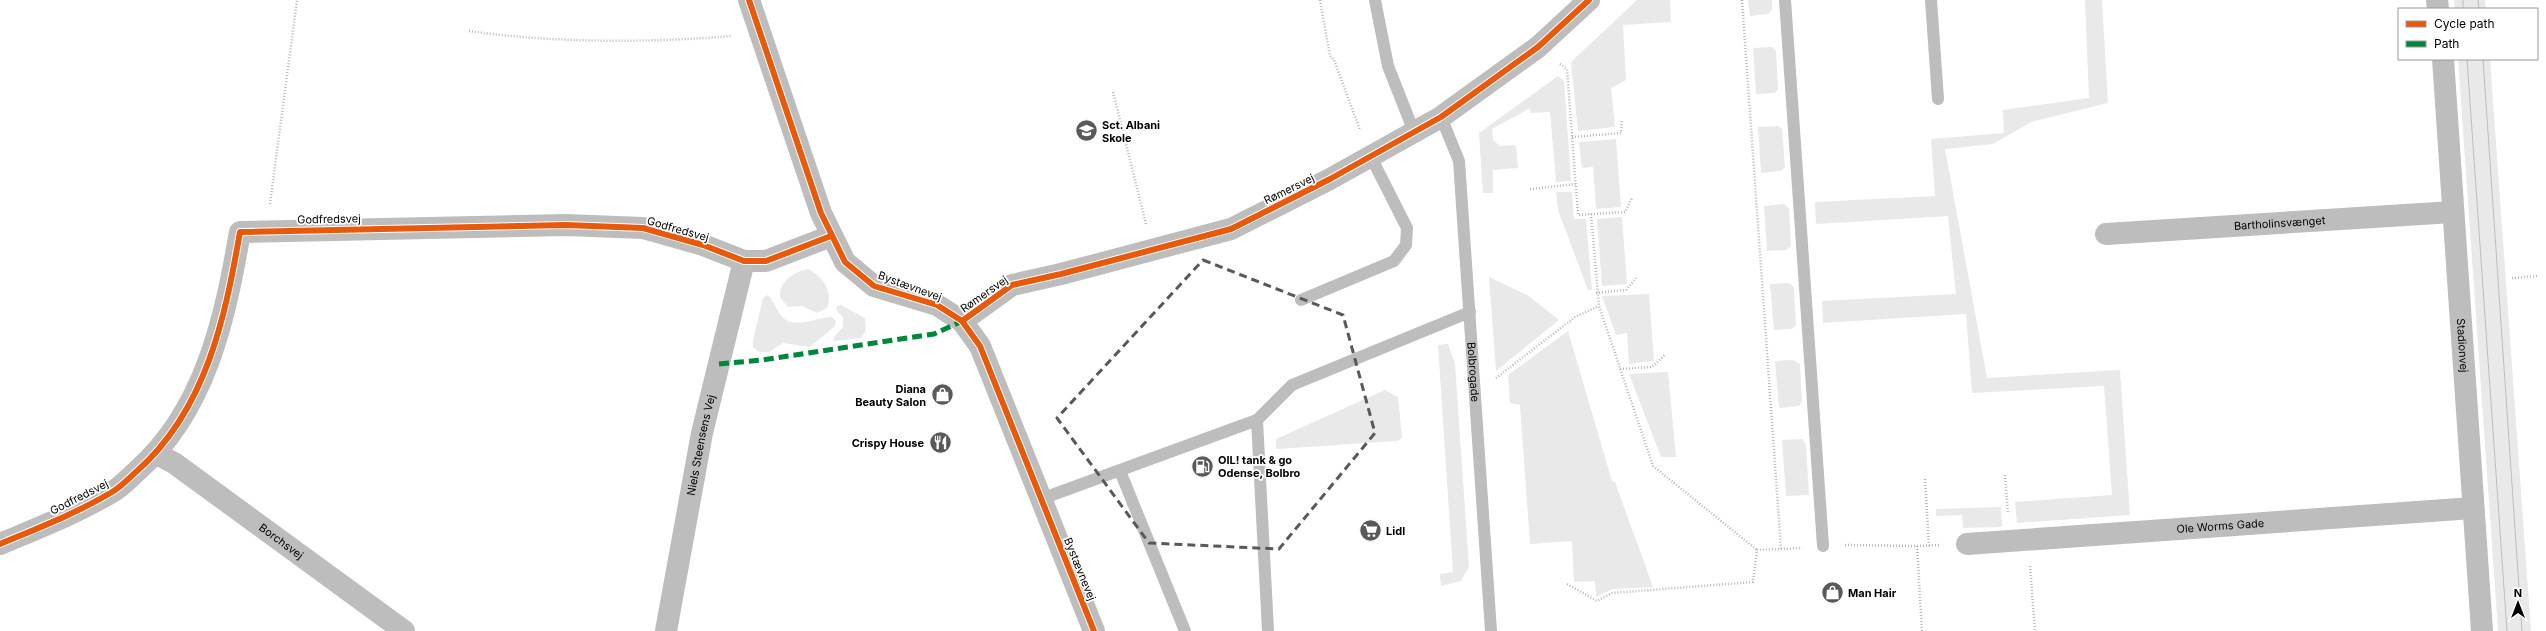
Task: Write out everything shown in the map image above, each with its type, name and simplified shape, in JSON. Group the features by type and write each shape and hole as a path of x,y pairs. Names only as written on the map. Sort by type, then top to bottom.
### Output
{"street":[{"name":"Bystævnevej","path":"749,0 821,213 845,262 874,286 937,305 962,321 980,346 1094,631"},
{"name":"Rømersvej","path":"962,321 1012,285 1062,274 1231,229 1370,157 1441,117 1538,47 1589,0"},
{"name":"Stadionvej","path":"2443,60 2482,631"},
{"name":"Bartholinsvænget","path":"2106,234 2453,212"},
{"name":"Godfredsvej","path":"0,544 61,518 114,492 157,454 191,404 213,351 229,294 240,232 566,225 643,228 703,245 744,261 766,261 831,236"},
{"name":"Niels Steensens Vej","path":"666,631 702,433 744,261"},
{"name":"Borchsvej","path":"157,454 174,463 404,631"},
{"name":"Ole Worms Gade","path":"1967,544 2019,539 2473,508"}],"lane":[{"path":"1375,0 1388,66 1414,132"},
{"path":"1785,0 1823,546"},
{"path":"1931,0 1938,99"},
{"name":"Bolbrogade","path":"1441,117 1459,161 1491,631"},
{"path":"1301,300 1394,261 1406,245 1407,228 1405,223 1370,157"},
{"path":"1041,499 1257,420 1292,385 1470,312"},
{"path":"1257,420 1268,631"},
{"path":"1120,471 1185,631"}],"path":[{"path":"267,231 296,0"},
{"path":"1320,0 1330,56 1334,60 1370,157"},
{"path":"1742,0 1781,549"},
{"path":"470,31 529,38 694,39 761,34"},
{"path":"1538,47 1567,69 1578,215 1625,212 1632,198"},
{"path":"1113,92 1142,214 1155,249"},
{"path":"1572,137 1621,133 1622,120"},
{"path":"1530,189 1576,184"},
{"path":"1591,214 1596,292 1599,306 1653,466 1758,550 1854,544 1917,546 1922,631"},
{"path":"2512,278 2538,276"},
{"path":"1596,292 1626,290 1636,278"},
{"path":"1493,380 1575,317 1599,306"},
{"path":"1620,369 1652,367 1665,355"},
{"path":"2005,475 2019,539 2035,631"},
{"path":"1925,479 1929,546"},
{"path":"1567,584 1597,601 1612,593 1753,582 1758,550"}],"highlighted area":[{"path":"1203,260 1343,315 1375,433 1279,549 1149,543 1057,418"}],"shaded area":[{"path":"1637,0 1670,0 1671,22 1623,25 1626,80 1611,88 1615,127 1578,131 1571,62"},
{"path":"1748,0 1772,0 1772,10 1768,14 1750,16"},
{"path":"2085,0 2102,0 2108,103 2031,122 1993,144 1945,149 1987,378 2120,370 2130,515 2017,523 2015,502 2112,495 2104,386 1972,393 1966,314 1823,323 1822,301 1956,294 1948,216 1816,224 1815,202 1935,196 1931,139 2004,133 2003,110 2089,98"},
{"path":"2454,0 2485,0 2486,8 2455,8"},
{"path":"1772,47 1776,51 1778,89 1775,93 1756,94 1753,48"},
{"path":"2458,60 2490,60 2531,631 2498,631"},
{"path":"1558,76 1564,81 1571,181 1556,182 1550,112 1531,113 1530,108 1492,129 1493,140 1500,146 1516,145 1518,168 1493,170 1493,193 1483,193 1479,133"},
{"path":"1778,126 1782,129 1785,167 1781,171 1761,173 1758,127"},
{"path":"1616,139 1621,207 1596,209 1593,167 1582,168 1579,142"},
{"path":"1556,192 1572,192 1574,219 1586,219 1592,290 1588,290 1558,210"},
{"path":"1784,204 1789,208 1791,246 1786,250 1767,251 1764,206"},
{"path":"1622,217 1627,284 1602,286 1597,219"},
{"path":"808,269 818,275 828,290 829,302 827,308 817,313 802,306 788,307 780,297 782,286 788,278 798,272"},
{"path":"1489,277 1527,295 1559,320 1496,371"},
{"path":"1789,283 1794,287 1796,325 1792,329 1774,330 1770,284"},
{"path":"1649,294 1654,361 1629,364 1627,333 1616,335 1602,296"},
{"path":"767,295 773,301 780,314 791,322 797,323 832,317 836,321 835,326 810,347 783,343 769,352 759,352 753,347 753,340 763,298"},
{"path":"841,305 865,318 866,331 861,338 834,341 834,337 843,327 843,317 836,310 837,306"},
{"path":"1568,331 1612,481 1615,482 1653,587 1613,589 1596,597 1595,581 1574,582 1572,541 1530,544 1520,405 1510,403 1508,375"},
{"path":"1448,344 1455,364 1469,567 1461,581 1441,586 1440,574 1453,572 1438,345"},
{"path":"1793,360 1800,364 1802,402 1799,406 1779,408 1775,361"},
{"path":"1668,372 1676,457 1661,457 1629,374"},
{"path":"1385,390 1398,397 1402,438 1397,441 1276,449 1276,439"},
{"path":"1802,439 1806,445 1809,495 1786,496 1782,440"},
{"path":"2001,507 2002,527 1963,528 1962,515 1936,516 1936,509"}],"tram line":[{"path":"2463,0 2463,8"},
{"path":"2478,0 2479,8"},
{"path":"2467,60 2507,631"},
{"path":"2483,60 2522,631"}],"marked path":[{"path":"719,364 762,360 934,334 962,321"}],"cycle path":[{"path":"749,0 821,213 845,262 874,286 937,305 962,321 980,346 1094,631"},
{"path":"962,321 1012,285 1061,274 1231,229 1330,179 1441,117 1538,47 1589,0"},
{"path":"0,544 99,500 122,485 161,447 180,420 196,391 209,361 227,297 240,232 566,225 643,228 703,245 744,261 766,261 831,236"}],"place":[{"name":"Sct. Albani Skole","path":"1087,131"},
{"name":"Diana Beauty Salon","path":"942,395"},
{"name":"Crispy House","path":"940,443"},
{"name":"OIL! tank & go Odense, Bolbro","path":"1203,466"},
{"name":"Lidl","path":"1371,531"},
{"name":"Man Hair","path":"1833,593"}]}
